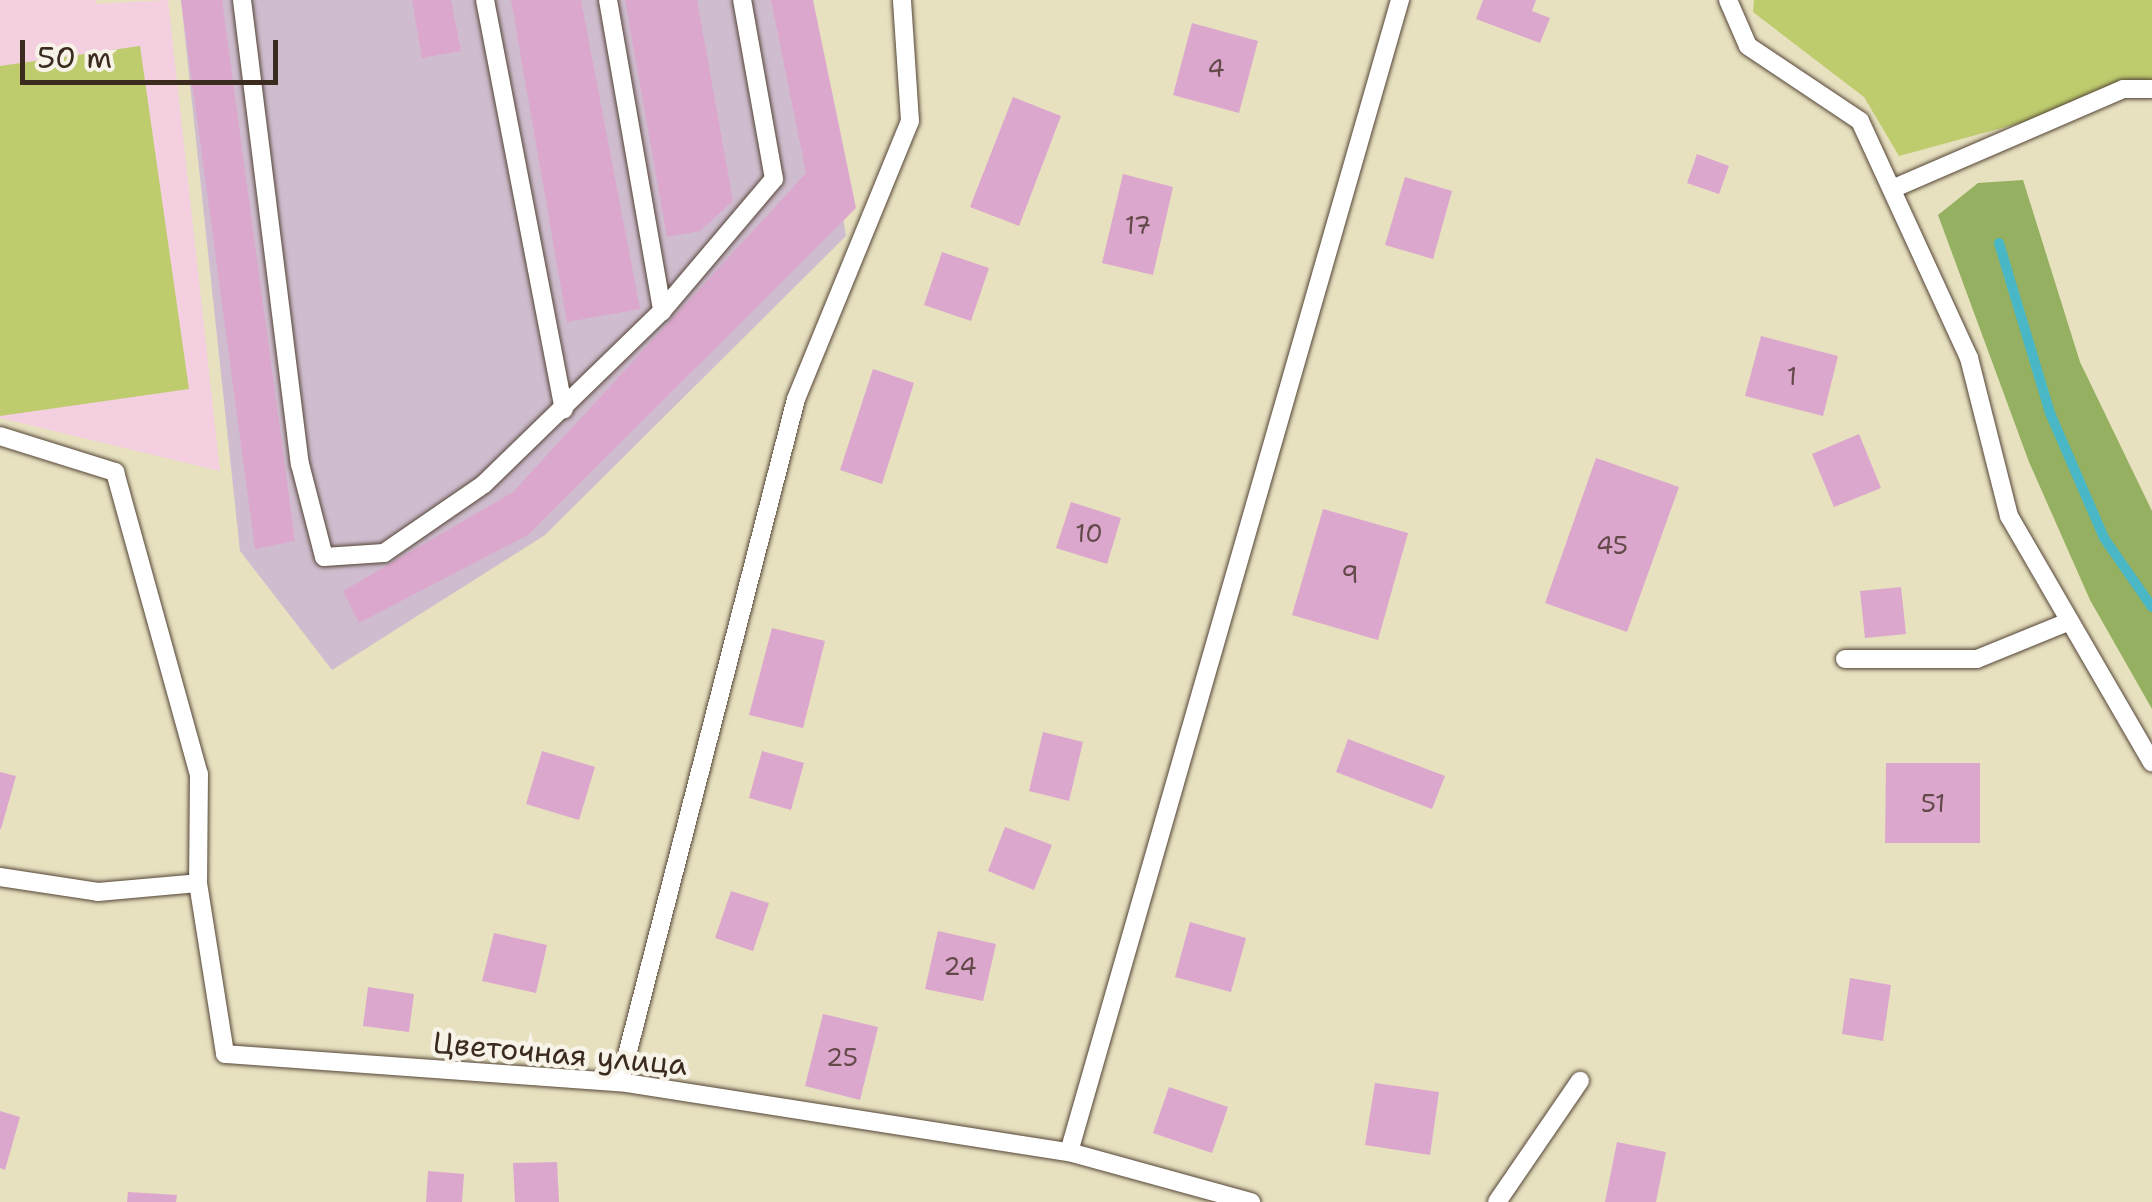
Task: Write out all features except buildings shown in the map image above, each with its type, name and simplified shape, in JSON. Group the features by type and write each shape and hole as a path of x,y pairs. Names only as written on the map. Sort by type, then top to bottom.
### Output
{"lane":[{"path":"242,0 300,464 324,556 384,553 484,484 564,410 662,310 774,179 742,0"},
{"path":"486,0 564,410"},
{"path":"608,0 662,310"},
{"path":"620,1082 796,399 910,122 902,0"},
{"path":"1069,1152 1400,0"},
{"path":"1728,0 1748,46 1860,121 1970,358 2009,516 2152,763"},
{"path":"1892,189 2123,89 2152,89"},
{"path":"0,436 115,472 200,774 198,884 98,892 0,878"},
{"path":"1845,659 1977,659 2070,621"},
{"name":"Цветочная улица","path":"198,884 225,1054 620,1082 1069,1152 1251,1202"},
{"path":"1496,1202 1580,1081"}],"shaded area":[{"path":"0,0 96,0 97,4 168,0 220,471 0,418"},
{"path":"181,0 808,0 846,236 545,535 332,670 240,551"}],"green space":[{"path":"1754,0 2152,0 2152,87 1899,156 1864,97 1753,12"},
{"path":"140,46 189,389 0,416 0,66"},
{"path":"2023,180 2080,362 2152,511 2152,709 2090,600 2029,462 1938,215 1978,183"}],"waterway":[{"path":"1999,243 2050,413 2104,538 2152,607"}]}
